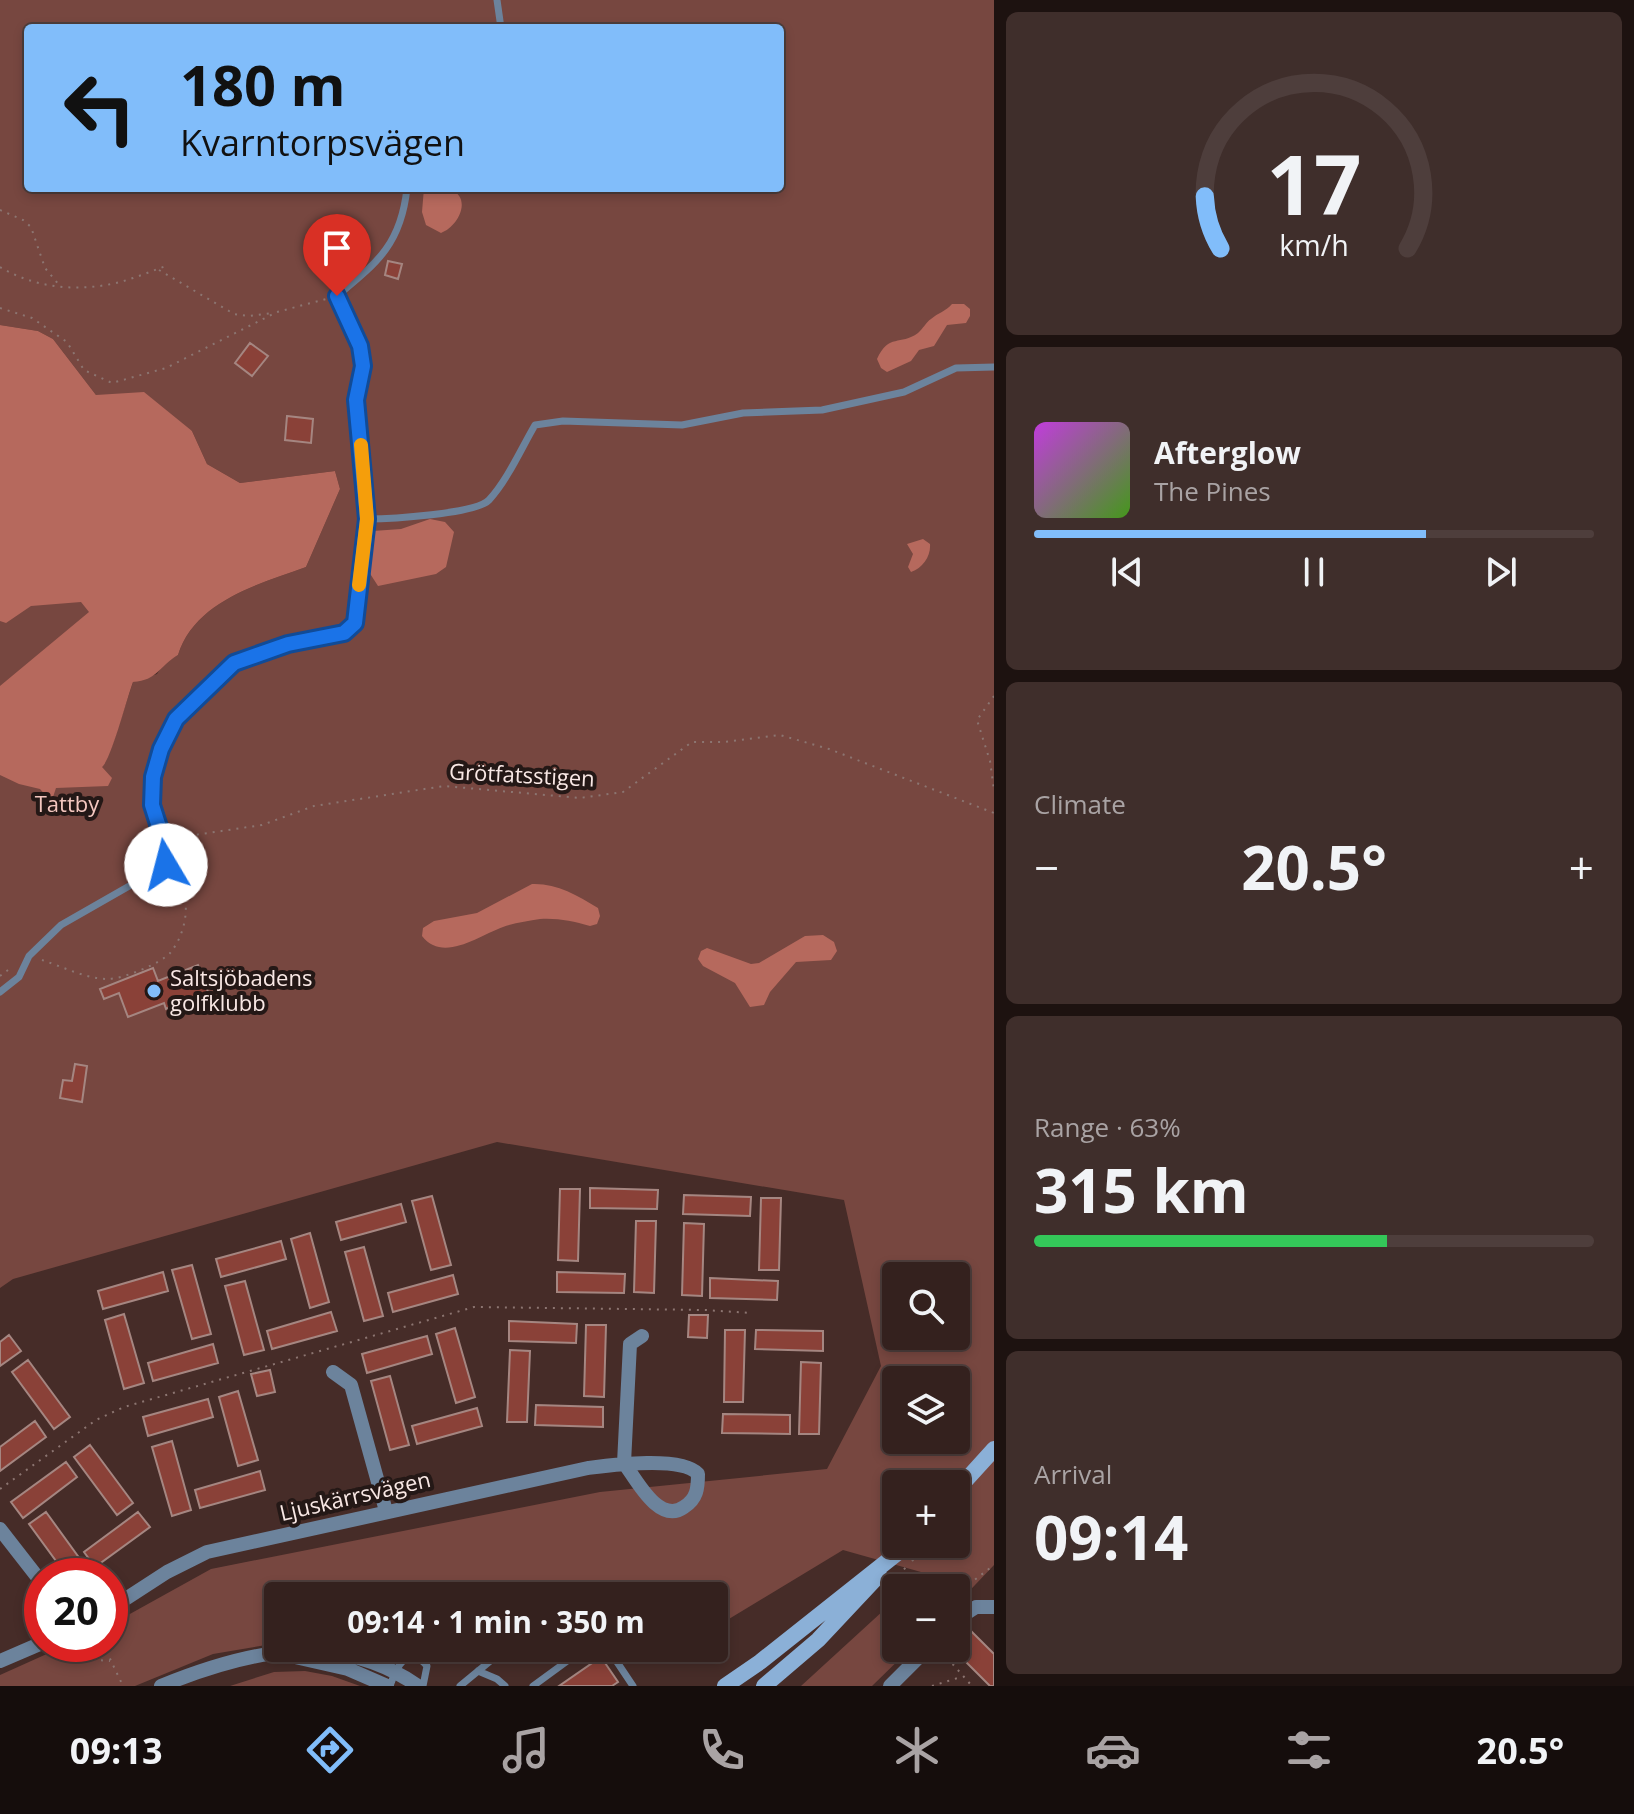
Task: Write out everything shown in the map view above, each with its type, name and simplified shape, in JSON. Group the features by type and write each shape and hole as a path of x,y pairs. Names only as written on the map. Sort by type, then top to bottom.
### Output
{"main road":[{"path":"970,1476 994,1449"},
{"path":"725,1686 760,1662 889,1558"},
{"path":"764,1686 818,1640 894,1558"}],"street":[{"path":"624,1463 630,1344 642,1336"},
{"path":"333,1372 351,1385 386,1511"},
{"name":"Ljuskärrsvägen","path":"128,1597 167,1572 207,1552 588,1468 624,1463 687,1466 698,1474 698,1490 687,1506 679,1511 668,1511 650,1499 624,1463"},
{"path":"0,1529 24,1560"},
{"path":"970,1611 976,1607 994,1607"},
{"path":"161,1686 208,1667 267,1653 297,1650 354,1657 390,1681 420,1686"},
{"path":"0,1661 24,1651"},
{"path":"890,1686 914,1662"}],"lane":[{"path":"497,0 500,24"},
{"path":"0,992 19,977 29,956 61,925 166,865 173,847 159,827 152,805 152,791 161,749 176,719 234,663 288,644 344,633 355,623 367,519 356,400 363,366 360,346 337,296 395,240 407,192"},
{"path":"367,519 398,519 471,510 488,502 535,425 563,421 682,425 743,413 822,410 904,392 956,368 994,367"},
{"path":"390,1681 406,1658 419,1658 427,1666 420,1686"},
{"path":"460,1686 489,1662"},
{"path":"533,1686 566,1662"},
{"path":"617,1662 633,1686"},
{"path":"478,1671 505,1686"}],"path":[{"path":"0,210 31,227 45,268 62,288"},
{"path":"0,267 62,288 91,288 132,279 169,265"},
{"path":"157,269 234,314 248,316 277,312 337,296"},
{"path":"0,308 32,318 67,342 84,370 112,383 166,368 277,312"},
{"path":"994,696 977,720 990,761 994,790"},
{"name":"Grötfatsstigen","path":"173,847 181,837 262,825 314,806 444,786 580,798 623,792 692,742 725,742 780,735 829,749 994,813"},
{"path":"29,956 81,974 110,979 142,970 169,955 183,931 186,909 183,888 166,865"},
{"path":"0,1489 96,1420 124,1407 474,1307 751,1313"},
{"path":"970,1583 994,1565"},
{"path":"112,1662 123,1686"},
{"path":"950,1662 972,1686"},
{"path":"932,1686 963,1677"}],"green space":[{"name":"Tattby","path":"0,0 994,0 994,1565 970,1590 970,1574 919,1574 921,1572 843,1550 728,1620 728,1582 264,1582 264,1645 213,1654 135,1686 0,1686 0,1675 29,1662 128,1662 128,1615 211,1569 600,1492 827,1469 881,1366 844,1200 497,1142 13,1279 0,1288 0,418 139,529 111,749 133,682 157,674 163,664 178,655 186,636 214,608 249,588 306,567 340,489 335,471 240,483 207,464 192,431 96,395 53,339 38,331 0,325"},
{"path":"882,1612 882,1662 897,1662 872,1686 801,1686"},
{"path":"305,1671 360,1686 230,1686 274,1672"}],"shaded area":[{"path":"424,192 455,192 461,199 457,219 441,233 426,225 422,212"},
{"path":"952,304 964,304 970,309 966,323 947,325 934,346 919,350 911,361 887,372 881,368 877,359 886,346 912,337"},
{"path":"0,325 38,331 53,339 96,395 144,392 192,431 207,464 240,483 335,471 340,489 306,567 249,588 214,608 186,636 178,655 153,676 133,682 102,767 112,778 108,786 56,788 53,797 48,798 40,789 0,775 0,686 89,612 81,602 31,606 6,623 0,621"},
{"path":"430,519 445,522 454,532 446,567 436,574 378,586 369,572 373,531 401,529"},
{"path":"923,539 930,544 928,557 923,565 911,572 908,567 913,554 907,544"},
{"path":"532,884 558,888 598,908 600,916 597,924 590,926 565,920 540,919 507,926 450,947 430,944 422,936 423,928 434,921 477,913"},
{"path":"823,935 834,942 837,951 831,960 796,962 770,992 764,1005 750,1007 735,983 703,966 698,959 701,951 707,948 751,964 759,963 805,936"}],"building":[{"path":"348,229 365,233 356,277 339,273"},
{"path":"388,261 402,264 398,279 385,275"},
{"path":"250,343 268,356 252,376 235,363"},
{"path":"287,416 313,419 311,443 285,440"},
{"path":"192,855 197,865 185,871 180,861"},
{"name":"Saltsjöbadens golfklubb","path":"198,965 208,992 166,1009 164,1003 128,1017 119,993 104,999 100,989 153,968 158,981"},
{"path":"75,1064 87,1066 82,1102 60,1098 63,1080 72,1081"},
{"path":"590,1188 658,1190 657,1209 590,1208"},
{"path":"560,1189 580,1189 578,1261 558,1260"},
{"path":"684,1195 751,1197 750,1216 683,1214"},
{"path":"432,1196 451,1265 431,1270 412,1201"},
{"path":"761,1198 781,1198 779,1270 759,1270"},
{"path":"401,1204 406,1222 341,1240 336,1222"},
{"path":"636,1221 656,1221 654,1293 634,1292"},
{"path":"684,1223 704,1224 702,1296 682,1295"},
{"path":"310,1233 329,1302 310,1308 291,1239"},
{"path":"281,1241 286,1259 221,1277 216,1259"},
{"path":"364,1247 383,1316 364,1321 345,1252"},
{"path":"192,1265 211,1334 192,1339 172,1270"},
{"path":"163,1272 168,1291 103,1309 98,1291"},
{"path":"557,1272 625,1274 624,1293 557,1292"},
{"path":"453,1275 458,1294 393,1312 388,1293"},
{"path":"710,1278 778,1281 777,1300 710,1298"},
{"path":"245,1281 264,1350 244,1355 225,1286"},
{"path":"331,1312 337,1331 272,1349 267,1331"},
{"path":"124,1314 144,1383 124,1389 105,1320"},
{"path":"689,1315 708,1315 707,1338 688,1337"},
{"path":"509,1321 577,1324 576,1343 509,1341"},
{"path":"586,1325 606,1325 604,1397 584,1396"},
{"path":"455,1328 475,1397 456,1403 436,1334"},
{"path":"725,1330 745,1330 743,1402 724,1402"},
{"path":"756,1330 823,1331 823,1351 755,1349"},
{"path":"9,1335 21,1351 0,1366 0,1342"},
{"path":"427,1336 432,1354 367,1373 362,1354"},
{"path":"213,1344 218,1363 153,1381 148,1363"},
{"path":"510,1350 530,1351 527,1422 507,1422"},
{"path":"28,1360 70,1417 54,1429 12,1372"},
{"path":"801,1362 821,1363 819,1434 799,1434"},
{"path":"270,1370 275,1392 257,1396 251,1374"},
{"path":"390,1376 409,1445 390,1450 371,1381"},
{"path":"238,1391 258,1460 238,1466 219,1397"},
{"path":"208,1399 213,1417 148,1436 143,1417"},
{"path":"536,1405 603,1407 603,1427 535,1425"},
{"path":"477,1408 482,1426 417,1444 412,1426"},
{"path":"723,1414 790,1415 790,1434 722,1433"},
{"path":"35,1421 46,1437 0,1471 0,1447"},
{"path":"172,1441 191,1510 172,1516 152,1447"},
{"path":"90,1445 133,1503 117,1515 74,1457"},
{"path":"66,1462 77,1477 23,1518 11,1502"},
{"path":"260,1471 265,1490 200,1508 195,1490"},
{"path":"46,1512 79,1558 54,1558 29,1524"},
{"path":"138,1512 150,1527 107,1558 88,1558 84,1552"},
{"path":"970,1630 994,1654 994,1686 990,1686 966,1662 970,1662"},
{"path":"594,1662 604,1662 618,1682 612,1686 559,1686"}],"slow traffic":[{"path":"359,585 367,519 361,445"}],"place":[{"name":"Saltsjöbadens golfklubb","path":"154,991"}],"route":[{"path":"166,865 173,847 159,827 152,805 153,777 161,749 176,719 234,663 288,644 344,633 355,623 367,519 356,400 363,366 360,346 337,296"}]}
